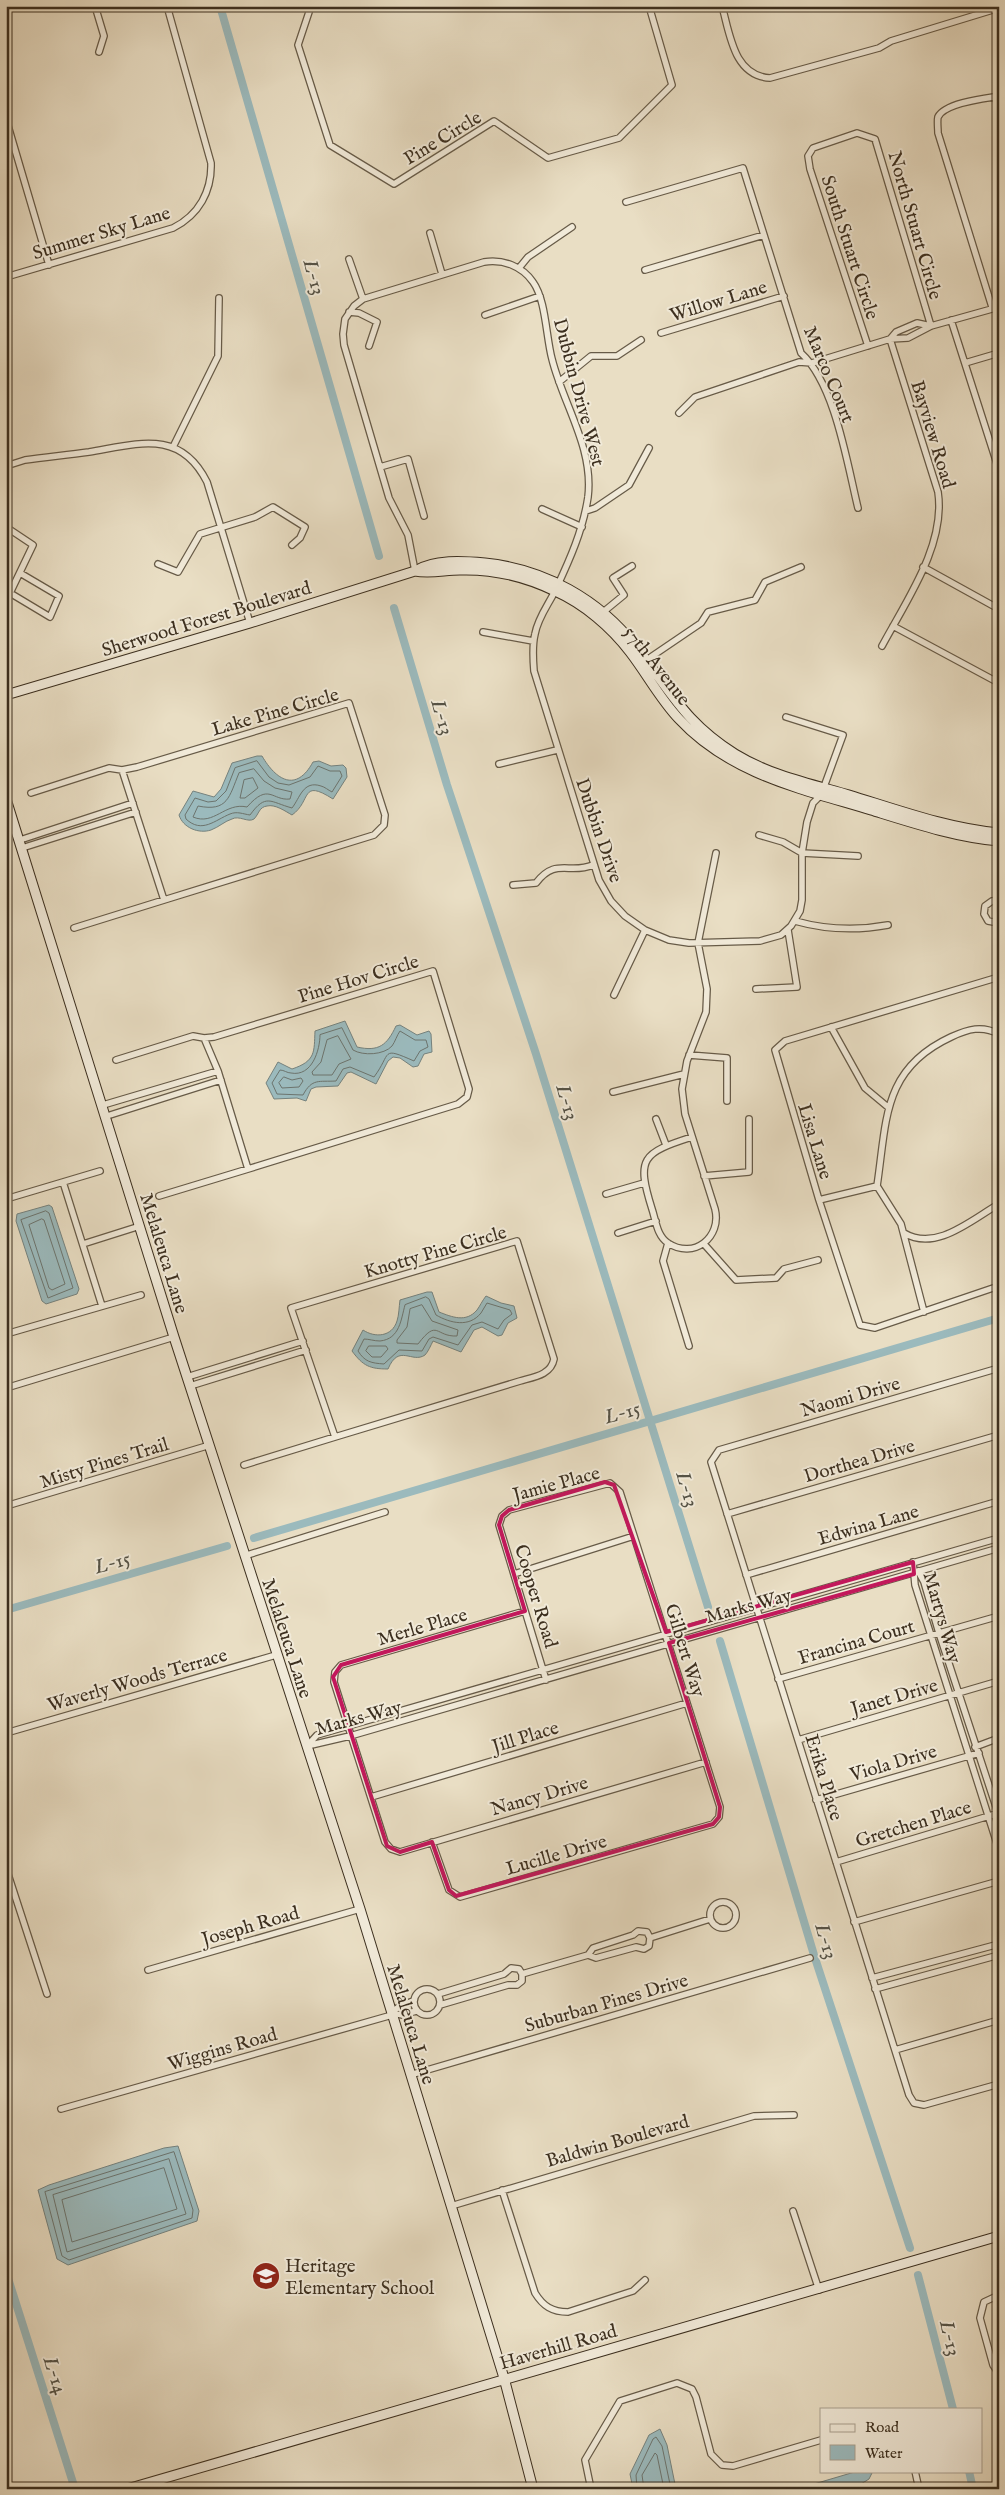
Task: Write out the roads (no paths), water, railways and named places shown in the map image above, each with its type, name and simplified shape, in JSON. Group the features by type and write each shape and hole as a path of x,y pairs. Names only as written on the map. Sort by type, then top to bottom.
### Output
{"street":[{"path":"95,6 104,36 99,52"},
{"name":"Summer Sky Lane","path":"6,277 173,228 190,216 203,200 210,181 210,156 167,6"},
{"name":"Pine Circle","path":"311,6 298,45 330,145 394,184 494,121 548,158 619,138 672,86 650,6"},
{"path":"722,6 738,57 748,72 757,77 770,78 879,48 892,41 999,8"},
{"path":"992,307 938,134 938,118 946,109 994,97 999,104"},
{"path":"6,119 49,265"},
{"name":"North Stuart Circle","path":"808,156 813,148 857,133 875,139 930,326"},
{"name":"South Stuart Circle","path":"808,156 810,169 868,346"},
{"name":"Marco Court","path":"626,202 743,168 801,353 812,363 835,416 858,508"},
{"path":"415,571 408,535 391,504 343,340 344,324 349,312 362,299 489,261 501,261 519,268 528,257 572,227"},
{"path":"430,233 442,274"},
{"path":"645,270 764,235"},
{"path":"349,259 362,299"},
{"name":"Dubbin Drive West","path":"519,268 532,281 540,296 546,336 559,382 580,436 586,459 588,494 586,511 582,527 557,587"},
{"path":"485,315 540,296"},
{"name":"Willow Lane","path":"661,333 784,296"},
{"path":"173,447 218,356 219,298"},
{"path":"992,307 999,302"},
{"path":"680,413 695,397 798,362 812,363 890,339 908,338 930,326 992,307 999,307"},
{"path":"349,312 359,313 377,322 369,346"},
{"path":"951,320 999,470"},
{"path":"890,339 896,332 917,323 930,326"},
{"name":"Bayview Road","path":"882,646 935,541 939,512 938,497 890,339"},
{"path":"559,382 591,356 617,356 641,340"},
{"path":"965,364 999,353"},
{"path":"6,466 24,460 142,442 173,447 189,457 202,473 250,623"},
{"path":"586,511 595,508 628,485 649,448"},
{"path":"380,467 408,459 424,516"},
{"path":"6,483 8,490 6,495"},
{"path":"158,564 178,572 200,534 255,518 273,507 305,527 300,538 292,545"},
{"path":"542,509 582,527"},
{"path":"6,528 33,545 10,593 50,617 60,596 20,573"},
{"path":"599,615 624,595 613,578 632,566"},
{"path":"643,663 701,623 708,612 755,600 765,582 801,567"},
{"path":"923,567 999,609"},
{"name":"57th Avenue","path":"415,571 426,573 460,570 496,572 557,587 599,615 616,636 643,663 680,720 713,749 751,771 940,822 999,833"},
{"name":"Sherwood Forest Boulevard","path":"6,694 250,623 415,571"},
{"name":"Dubbin Drive","path":"557,587 538,622 533,641 536,680 593,865 603,889 614,905 645,930 669,940 698,943 766,940 788,930 795,921 802,900 802,853 810,812 813,803 822,791 843,735 786,717"},
{"path":"893,626 999,683"},
{"path":"483,632 533,641"},
{"name":"Lake Pine Circle","path":"31,793 109,768 122,770 349,703 384,815 384,825 380,832 258,872 74,928"},
{"path":"499,764 557,750"},
{"path":"122,770 164,900"},
{"name":"57th Avenue","path":"822,791 938,830 999,841"},
{"name":"Melaleuca Lane","path":"6,799 107,1116 174,1337 360,1909 504,2378 533,2489"},
{"path":"21,844 133,803"},
{"path":"21,844 136,812"},
{"path":"759,835 783,842 802,853 858,856"},
{"path":"692,1137 657,1149 646,1162 644,1182 661,1238 668,1243 689,1248 704,1244 714,1232 717,1217 683,1101 684,1074 689,1055 703,1023 708,1000 698,943 716,853"},
{"path":"513,885 536,883 544,872 556,867 586,868 593,865"},
{"path":"999,900 992,900 985,906 984,914 988,922 999,923"},
{"path":"795,921 820,928 865,930 888,925"},
{"path":"614,995 645,930"},
{"path":"756,989 797,986 788,930"},
{"name":"Pine Hov Circle","path":"116,1060 193,1036 214,1038 432,971 469,1089 467,1098 458,1104 443,1109 159,1196"},
{"name":"Lisa Lane","path":"999,977 831,1027 785,1042 775,1050 819,1200 857,1321 860,1325 869,1329 875,1328 999,1286"},
{"path":"831,1027 865,1088 889,1108"},
{"path":"924,1312 901,1224 877,1186 889,1108 896,1086 907,1070 939,1044 971,1029 981,1028 999,1034"},
{"path":"204,1038 218,1071 248,1168"},
{"path":"689,1055 727,1058 727,1101"},
{"path":"103,1106 218,1071"},
{"path":"614,1092 684,1074"},
{"path":"107,1116 221,1080"},
{"path":"656,1119 666,1145"},
{"path":"704,1176 749,1172 749,1119"},
{"path":"6,1199 100,1171"},
{"path":"63,1182 102,1306"},
{"path":"606,1194 644,1182"},
{"path":"819,1200 877,1186"},
{"path":"904,1233 914,1239 941,1238 999,1204"},
{"path":"618,1233 656,1221"},
{"path":"83,1244 140,1226"},
{"name":"Knotty Pine Circle","path":"244,1465 335,1438 546,1372 552,1367 554,1359 517,1241 291,1308 335,1438"},
{"path":"668,1243 663,1261 689,1346"},
{"path":"704,1244 736,1280 776,1278 784,1269 818,1260"},
{"path":"6,1334 141,1295"},
{"path":"6,1388 174,1337"},
{"path":"189,1382 303,1341"},
{"path":"189,1382 306,1350"},
{"name":"Naomi Drive","path":"712,1457 719,1450 999,1368"},
{"name":"Dorthea Drive","path":"727,1514 999,1435"},
{"name":"Misty Pines Trail","path":"6,1506 210,1446"},
{"name":"Erika Place","path":"712,1457 712,1467 909,2095 914,2103 924,2106 999,2084"},
{"name":"Jamie Place","path":"500,1521 509,1510 605,1482 614,1484 620,1492"},
{"name":"Gilbert Way","path":"620,1492 720,1807 720,1817"},
{"name":"Edwina Lane","path":"746,1575 999,1501"},
{"path":"244,1556 384,1512"},
{"name":"Cooper Road","path":"500,1521 546,1680"},
{"path":"514,1574 634,1536"},
{"name":"Marks Way","path":"307,1746 316,1735 446,1699 666,1632 999,1538"},
{"name":"Marks Way","path":"307,1746 350,1736 546,1680 669,1642 760,1618 999,1548"},
{"name":"Martys Way","path":"913,1562 917,1573 924,1582 998,1814"},
{"name":"Martys Way","path":"917,1573 915,1585 999,1850"},
{"name":"Merle Place","path":"347,1727 333,1677 341,1665 525,1611"},
{"name":"Francina Court","path":"778,1679 999,1616"},
{"path":"604,1651 608,1661"},
{"name":"Waverly Woods Terrace","path":"6,1733 276,1655"},
{"name":"Janet Drive","path":"798,1740 999,1681"},
{"path":"446,1699 448,1707"},
{"name":"Jill Place","path":"371,1797 687,1703"},
{"path":"347,1727 371,1797"},
{"name":"Viola Drive","path":"816,1800 978,1749 999,1738"},
{"name":"Nancy Drive","path":"371,1797 385,1842 390,1849 400,1852 706,1762"},
{"name":"Gretchen Place","path":"836,1862 998,1814"},
{"name":"Lucille Drive","path":"432,1842 448,1890 460,1897 713,1824 720,1817"},
{"path":"6,1868 47,1994"},
{"path":"854,1922 999,1880"},
{"path":"717,1903 730,1904 736,1911 735,1923 728,1928 715,1926 710,1919 711,1910 717,1903"},
{"name":"Joseph Road","path":"148,1970 360,1909"},
{"path":"650,1938 710,1919"},
{"path":"522,1974 588,1955 596,1958 636,1947 644,1949 649,1946 650,1938 647,1932 638,1931 633,1936 593,1948 588,1955"},
{"path":"872,1978 999,1944"},
{"path":"875,1988 999,1955"},
{"name":"Suburban Pines Drive","path":"410,2075 810,1958"},
{"path":"511,1968 519,1969 522,1974 522,1981 518,1985 508,1985 440,2005 432,2015 424,2016 416,2011 413,2001 416,1994 424,1989 429,1989 438,1994 504,1974 511,1968"},
{"path":"438,1994 440,2005"},
{"path":"392,2014 400,2006 413,2001"},
{"path":"392,2014 416,2011"},
{"name":"Wiggins Road","path":"60,2109 392,2014"},
{"path":"895,2050 999,2020"},
{"name":"Baldwin Boulevard","path":"451,2206 754,2116 794,2115"},
{"path":"502,2190 535,2293 540,2303 557,2312 568,2312 633,2291 645,2280"},
{"path":"793,2211 818,2290"},
{"name":"Haverhill Road","path":"126,2489 999,2236"},
{"path":"999,2295 984,2302 980,2312 993,2365 999,2374"},
{"path":"591,2489 585,2460 616,2404 625,2398 677,2383 692,2389 696,2397 711,2454 722,2465 733,2466 820,2440"},
{"path":"915,2472 919,2489"}],"water":[{"path":"262,756 273,771 286,780 300,778 307,772 313,762 319,761 331,766 343,765 346,768 347,777 333,799 323,793 311,791 292,815 273,806 264,807 252,820 235,818 206,831 192,829 181,820 179,815 193,791 214,797 221,789 232,763"},
{"path":"345,1021 357,1047 377,1048 381,1046 389,1038 396,1026 400,1025 417,1035 429,1031 431,1034 432,1052 424,1054 418,1066 413,1067 400,1058 393,1057 388,1061 376,1084 351,1072 347,1073 338,1086 311,1089 306,1101 297,1098 274,1099 266,1083 278,1062 292,1069 306,1063 314,1050 315,1031"},
{"path":"49,1205 52,1207 79,1289 77,1294 46,1304 42,1301 16,1221 17,1214"},
{"path":"432,1292 439,1312 449,1316 464,1318 473,1314 486,1296 501,1303 514,1306 517,1318 508,1323 502,1335 498,1336 482,1327 474,1330 461,1352 433,1341 425,1355 420,1357 397,1357 392,1361 388,1369 367,1366 363,1363 352,1351 363,1330 378,1335 387,1333 395,1326 397,1321 400,1300"},
{"path":"178,2146 199,2211 197,2221 68,2265 57,2259 38,2190 164,2148"},
{"path":"660,2429 667,2445 676,2489 633,2489 630,2474 649,2435"},
{"path":"855,2472 872,2473 869,2479 853,2489 840,2484 835,2489 797,2489"}],"waterway":[{"name":"L-13","path":"220,6 379,556"},
{"name":"L-13","path":"394,608 447,785 536,1054 708,1607"},
{"name":"L-15","path":"254,1538 999,1318"},
{"name":"L-15","path":"6,1610 227,1546"},
{"name":"L-13","path":"720,1641 814,1955 910,2248"},
{"name":"L-14","path":"6,2272 75,2489"},
{"name":"L-13","path":"918,2275 953,2408"},
{"name":"L-13","path":"969,2472 973,2489"}],"place":[{"name":"Heritage Elementary School","path":"266,2276"}]}
